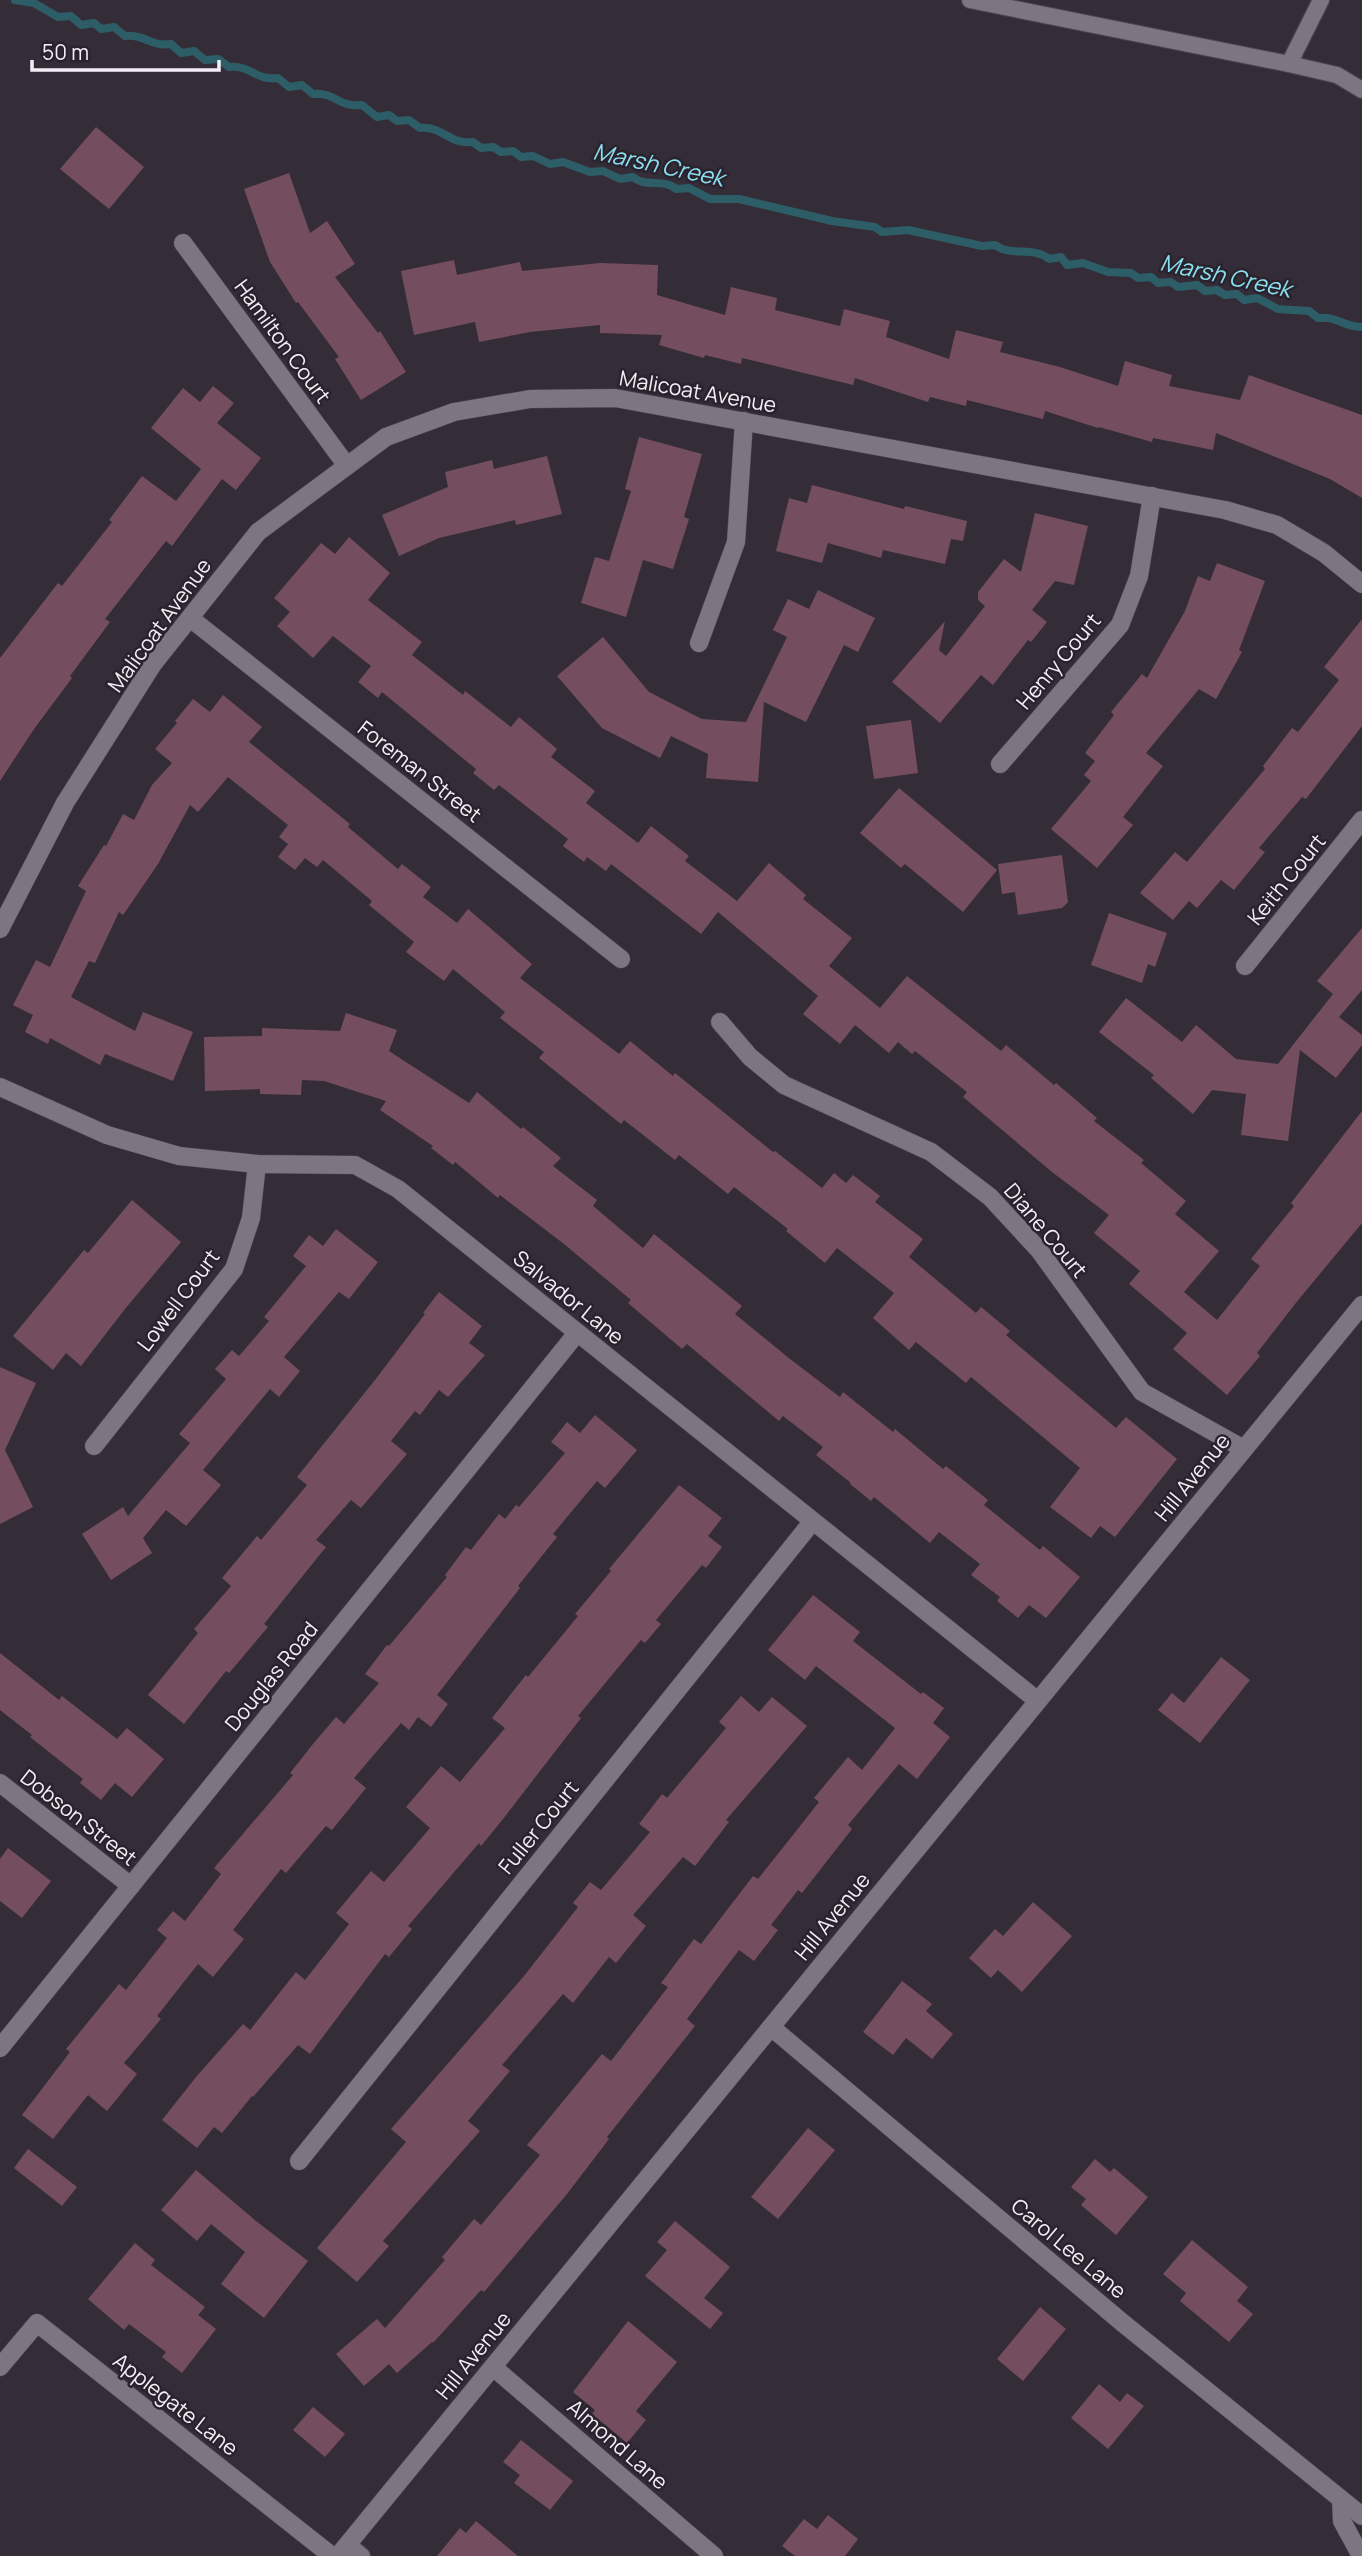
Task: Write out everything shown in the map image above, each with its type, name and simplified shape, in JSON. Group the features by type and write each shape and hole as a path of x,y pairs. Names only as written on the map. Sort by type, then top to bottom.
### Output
{"street":[{"name":"Hamilton Court","path":"183,243 347,466"},
{"name":"Malicoat Avenue","path":"0,929 65,803 153,664 258,532 386,437 454,412 530,399 615,398 1152,496 1225,510 1277,525 1324,554 1362,584"},
{"path":"699,643 736,542 744,421"},
{"name":"Henry Court","path":"1000,764 1119,625 1139,576 1152,496"},
{"name":"Foreman Street","path":"190,618 621,960"},
{"name":"Keith Court","path":"1245,966 1362,820"},
{"name":"Diane Court","path":"720,1022 750,1057 784,1085 931,1152 990,1197 1039,1250 1142,1392 1244,1449"},
{"name":"Salvador Lane","path":"0,1087 107,1135 179,1156 257,1164 355,1165 398,1189 1038,1701"},
{"name":"Lowell Court","path":"94,1446 234,1269 251,1218 257,1164"},
{"name":"Hill Avenue","path":"349,2552 493,2367 1362,1305"},
{"name":"Douglas Road","path":"0,2048 577,1333"},
{"name":"Fuller Court","path":"299,2161 813,1522"},
{"name":"Dobson Street","path":"0,1783 131,1886"},
{"name":"Carol Lee Lane","path":"771,2027 1124,2324 1362,2516"},
{"name":"Applegate Lane","path":"0,2367 37,2323 332,2556"},
{"name":"Almond Lane","path":"493,2367 714,2556"},
{"path":"1341,2500 1342,2521 1361,2556"}],"lane":[{"path":"970,0 1337,75 1362,90"},
{"path":"1289,64 1321,0"}],"building":[{"path":"96,127 144,167 109,209 60,169"},
{"path":"289,173 310,233 327,221 355,264 335,277 378,333 380,331 406,372 361,400 335,359 339,357 298,302 296,303 270,262 244,189"},
{"path":"454,260 457,275 520,262 522,271 600,263 658,265 657,295 725,315 731,287 777,298 775,310 840,326 844,309 890,321 886,337 949,359 956,330 1003,342 1000,352 1060,367 1118,386 1125,361 1172,375 1169,386 1240,400 1249,375 1362,415 1362,498 1330,479 1216,433 1213,450 1153,438 1152,442 1045,411 1043,419 967,400 966,406 930,397 928,402 855,378 853,385 742,358 741,364 705,355 704,358 659,345 662,335 600,333 600,325 530,332 479,342 475,322 414,335 401,271"},
{"path":"213,386 234,403 217,423 261,458 236,490 222,479 172,546 166,541 105,619 110,622 70,676 72,678 0,781 0,658 58,583 62,586 112,522 109,520 142,476 176,501 201,469 151,428 183,388 200,402"},
{"path":"639,437 702,454 684,517 689,519 673,569 643,560 626,617 581,603 595,557 609,561 631,491 625,489"},
{"path":"547,456 562,514 516,525 515,520 439,538 399,556 382,515 448,487 445,472 492,460 494,469"},
{"path":"812,485 904,509 905,506 967,521 963,541 951,539 945,564 883,550 881,558 828,543 822,563 776,551 789,498 807,503"},
{"path":"1035,513 1088,526 1074,585 1055,581 1032,610 1047,622 1031,642 1028,640 993,685 981,675 940,723 892,682 945,621 939,650 946,656 985,606 978,600 978,592 1004,559 1021,572"},
{"path":"349,537 390,573 368,600 422,642 412,655 463,695 465,691 511,727 519,717 557,749 551,757 595,791 586,803 638,843 651,826 689,856 685,861 737,901 769,863 806,895 803,899 852,938 829,966 880,1008 907,976 1001,1051 1006,1045 1054,1085 1056,1083 1097,1118 1094,1121 1144,1160 1141,1163 1186,1201 1175,1214 1219,1251 1184,1292 1217,1320 1260,1266 1251,1259 1294,1206 1291,1203 1362,1111 1362,1223 1295,1304 1257,1353 1260,1356 1227,1395 1173,1349 1187,1333 1129,1284 1140,1271 1094,1233 1109,1215 1052,1172 963,1097 967,1092 915,1051 912,1054 898,1042 889,1053 855,1025 840,1044 803,1014 818,996 718,912 701,934 611,864 606,871 587,857 584,862 563,846 568,839 499,785 494,790 473,773 476,769 382,692 378,698 358,682 371,666 333,636 313,658 277,626 290,612 274,598 321,543 335,554"},
{"path":"1217,563 1265,581 1239,650 1242,652 1216,699 1199,689 1146,753 1163,766 1123,817 1133,825 1097,868 1051,829 1091,781 1084,775 1095,761 1085,753 1114,715 1111,712 1142,674 1147,678 1185,611 1198,576 1210,581"},
{"path":"818,590 875,618 858,652 844,645 806,722 764,702 758,782 706,778 708,754 671,736 660,758 602,728 557,676 603,637 649,692 702,719 746,722 787,637 773,630 788,599 809,609"},
{"path":"1362,619 1362,726 1306,799 1302,797 1259,848 1265,852 1234,890 1221,880 1197,908 1189,901 1173,920 1140,893 1175,852 1187,862 1265,769 1263,766 1292,728 1298,732 1339,680 1324,667"},
{"path":"223,695 262,727 249,742 350,824 348,827 398,869 402,864 431,887 423,897 457,923 468,909 532,964 520,978 619,1054 630,1041 822,1188 834,1173 846,1183 853,1175 880,1196 875,1202 923,1239 909,1257 976,1313 981,1307 1010,1331 1006,1335 1116,1428 1126,1417 1177,1459 1115,1537 1100,1526 1091,1538 1050,1507 1080,1468 971,1377 966,1383 916,1342 909,1350 873,1318 894,1293 837,1248 825,1263 786,1231 788,1229 734,1187 728,1194 679,1155 675,1160 624,1120 621,1124 539,1058 544,1052 500,1018 505,1012 453,969 444,981 406,952 414,942 369,905 372,901 323,860 317,867 305,858 295,870 278,857 288,844 279,837 288,825 228,777 198,812 190,805 158,864 123,915 119,912 95,963 89,961 71,997 135,1031 143,1012 193,1032 173,1081 105,1054 100,1065 50,1038 48,1044 25,1032 33,1015 13,1005 36,960 50,967 86,891 78,886 104,845 106,846 123,814 134,820 152,785 172,763 155,749 193,699 210,712"},
{"path":"911,720 918,773 874,779 866,726"},
{"path":"899,788 997,870 963,912 905,864 901,868 860,833"},
{"path":"1062,855 1068,902 1062,908 1018,915 1015,892 1002,894 998,864"},
{"path":"1109,913 1167,933 1155,967 1148,964 1142,983 1091,965"},
{"path":"1362,928 1362,990 1339,1017 1362,1035 1362,1045 1336,1078 1300,1050 1288,1141 1241,1135 1246,1094 1212,1090 1193,1114 1151,1078 1154,1075 1099,1032 1126,998 1182,1042 1196,1025 1236,1059 1278,1064 1333,994 1317,981"},
{"path":"346,1013 397,1030 389,1051 469,1103 477,1092 521,1129 523,1127 561,1158 553,1166 597,1200 593,1206 643,1248 654,1234 742,1306 735,1314 790,1359 840,1397 843,1392 893,1432 895,1429 943,1469 946,1466 988,1500 984,1505 1040,1550 1043,1546 1080,1577 1046,1618 1029,1605 1018,1618 997,1601 1000,1597 971,1575 980,1564 939,1532 930,1543 874,1497 871,1501 816,1455 823,1447 783,1416 779,1421 687,1344 682,1349 628,1303 631,1300 564,1244 500,1195 498,1198 455,1162 453,1165 431,1148 433,1146 380,1110 386,1101 324,1081 302,1080 301,1095 260,1094 260,1089 205,1091 204,1037 262,1036 262,1028 340,1031"},
{"path":"132,1200 181,1242 81,1366 66,1353 53,1370 13,1336 84,1250 88,1253"},
{"path":"336,1229 378,1262 349,1299 339,1292 284,1357 300,1371 279,1397 270,1389 203,1470 221,1485 186,1526 166,1510 143,1538 152,1553 111,1580 82,1534 123,1507 128,1516 190,1443 179,1434 226,1379 215,1369 232,1350 239,1356 269,1321 264,1317 306,1266 293,1256 309,1235 323,1246"},
{"path":"439,1292 482,1326 469,1343 485,1355 448,1397 439,1390 420,1415 415,1411 391,1441 407,1454 361,1508 351,1500 316,1540 326,1547 264,1624 268,1627 229,1673 226,1671 184,1724 148,1695 198,1633 194,1629 231,1586 222,1578 257,1536 261,1540 307,1485 297,1477 375,1380"},
{"path":"0,1367 36,1383 5,1450 33,1507 0,1524"},
{"path":"595,1415 637,1450 605,1488 597,1481 553,1534 557,1537 437,1695 448,1704 431,1727 418,1717 409,1730 401,1723 354,1778 366,1788 332,1830 326,1826 286,1873 281,1869 233,1930 244,1939 213,1977 198,1964 157,2016 161,2019 124,2063 137,2074 107,2111 88,2095 53,2139 22,2115 70,2052 66,2049 119,1984 126,1990 167,1938 157,1930 173,1911 185,1921 221,1874 214,1868 293,1775 290,1773 313,1744 336,1717 344,1724 379,1683 365,1674 447,1577 445,1575 466,1547 471,1550 499,1514 505,1519 516,1505 519,1507 565,1453 551,1442 567,1422 580,1433"},
{"path":"679,1485 722,1518 708,1536 722,1547 706,1568 702,1565 656,1620 661,1624 645,1643 641,1640 578,1716 581,1718 503,1819 408,1926 412,1929 389,1957 385,1954 310,2054 298,2045 222,2133 214,2127 197,2148 162,2120 243,2024 250,2030 296,1972 305,1980 349,1924 336,1913 371,1871 384,1882 430,1828 406,1807 441,1766 460,1782 505,1728 492,1718 578,1616 575,1614 611,1571 609,1569"},
{"path":"813,1595 860,1632 853,1641 921,1694 923,1692 944,1708 933,1723 950,1737 917,1779 899,1764 848,1825 852,1829 802,1893 798,1890 771,1925 778,1930 754,1961 739,1950 687,2019 695,2026 607,2137 609,2139 567,2194 484,2292 481,2290 433,2343 397,2373 389,2364 364,2386 336,2354 377,2319 385,2328 445,2260 442,2257 474,2219 481,2225 540,2155 527,2145 602,2054 611,2061 668,1987 661,1983 694,1939 701,1944 753,1876 758,1879 819,1802 814,1798 848,1757 862,1770 895,1728 816,1666 805,1680 768,1650"},
{"path":"0,1653 59,1700 62,1696 117,1739 127,1728 164,1759 132,1797 115,1783 101,1800 80,1783 83,1779 0,1710"},
{"path":"1221,1657 1250,1680 1200,1743 1158,1710 1172,1693 1184,1703"},
{"path":"741,1696 759,1712 772,1697 807,1726 726,1820 729,1822 695,1866 683,1857 633,1915 646,1926 616,1963 609,1957 573,2003 563,1994 502,2065 510,2071 468,2121 480,2131 383,2241 389,2246 357,2282 317,2248 406,2142 391,2129 524,1976 578,1907 573,1903 590,1882 601,1890 650,1832 639,1824 662,1794 667,1798 726,1728 719,1722"},
{"path":"8,1848 51,1881 22,1918 0,1901 0,1859"},
{"path":"1033,1902 1072,1936 1022,1992 998,1970 991,1978 969,1958 995,1929 1003,1936"},
{"path":"902,1981 932,2004 926,2011 953,2034 932,2059 906,2038 893,2055 863,2032"},
{"path":"808,2128 835,2150 778,2219 751,2197"},
{"path":"28,2149 77,2187 62,2206 14,2168"},
{"path":"1095,2159 1110,2172 1114,2168 1148,2197 1116,2235 1081,2205 1086,2199 1071,2187"},
{"path":"196,2170 308,2261 264,2318 221,2284 245,2252 211,2224 197,2241 161,2210"},
{"path":"675,2221 730,2267 704,2298 723,2313 710,2329 645,2276 667,2250 657,2242"},
{"path":"1192,2240 1248,2287 1237,2301 1253,2314 1229,2342 1180,2301 1186,2293 1163,2274"},
{"path":"135,2243 155,2260 151,2265 205,2307 198,2315 216,2329 182,2373 162,2357 166,2352 129,2324 124,2330 88,2299"},
{"path":"1040,2307 1066,2329 1023,2381 997,2359"},
{"path":"628,2321 677,2362 636,2411 646,2420 627,2443 592,2414 595,2410 573,2392"},
{"path":"1099,2384 1120,2402 1127,2393 1144,2406 1108,2449 1071,2418"},
{"path":"313,2407 345,2434 325,2457 293,2430"},
{"path":"521,2440 573,2481 550,2510 514,2483 520,2475 503,2462"},
{"path":"828,2515 858,2539 845,2556 795,2556 782,2546 804,2519 817,2529"},
{"path":"476,2521 518,2556 437,2556 460,2528 466,2533"}],"waterway":[{"name":"Marsh Creek","path":"15,0 34,3 58,17 71,16 81,25 94,23 101,29 114,27 125,36 158,44 171,44 181,53 194,51 205,60 218,59 229,67 278,78 289,87 302,85 313,94 362,105 377,117 389,115 397,121 409,120 420,128 435,130 458,141 473,142 481,148 493,147 501,152 513,151 521,157 533,156 550,164 563,162 590,172 603,171 620,179 633,177 643,182 666,184 676,189 689,188 710,199 739,199 832,221 875,227 882,232 908,230 982,246 995,245 1001,249 1036,253 1049,259 1061,257 1067,265 1083,263 1108,272 1131,273 1138,278 1151,277 1158,283 1171,282 1178,287 1197,285 1205,291 1217,290 1225,295 1237,294 1244,300 1257,298 1278,309 1309,311 1318,318 1362,327"}]}
